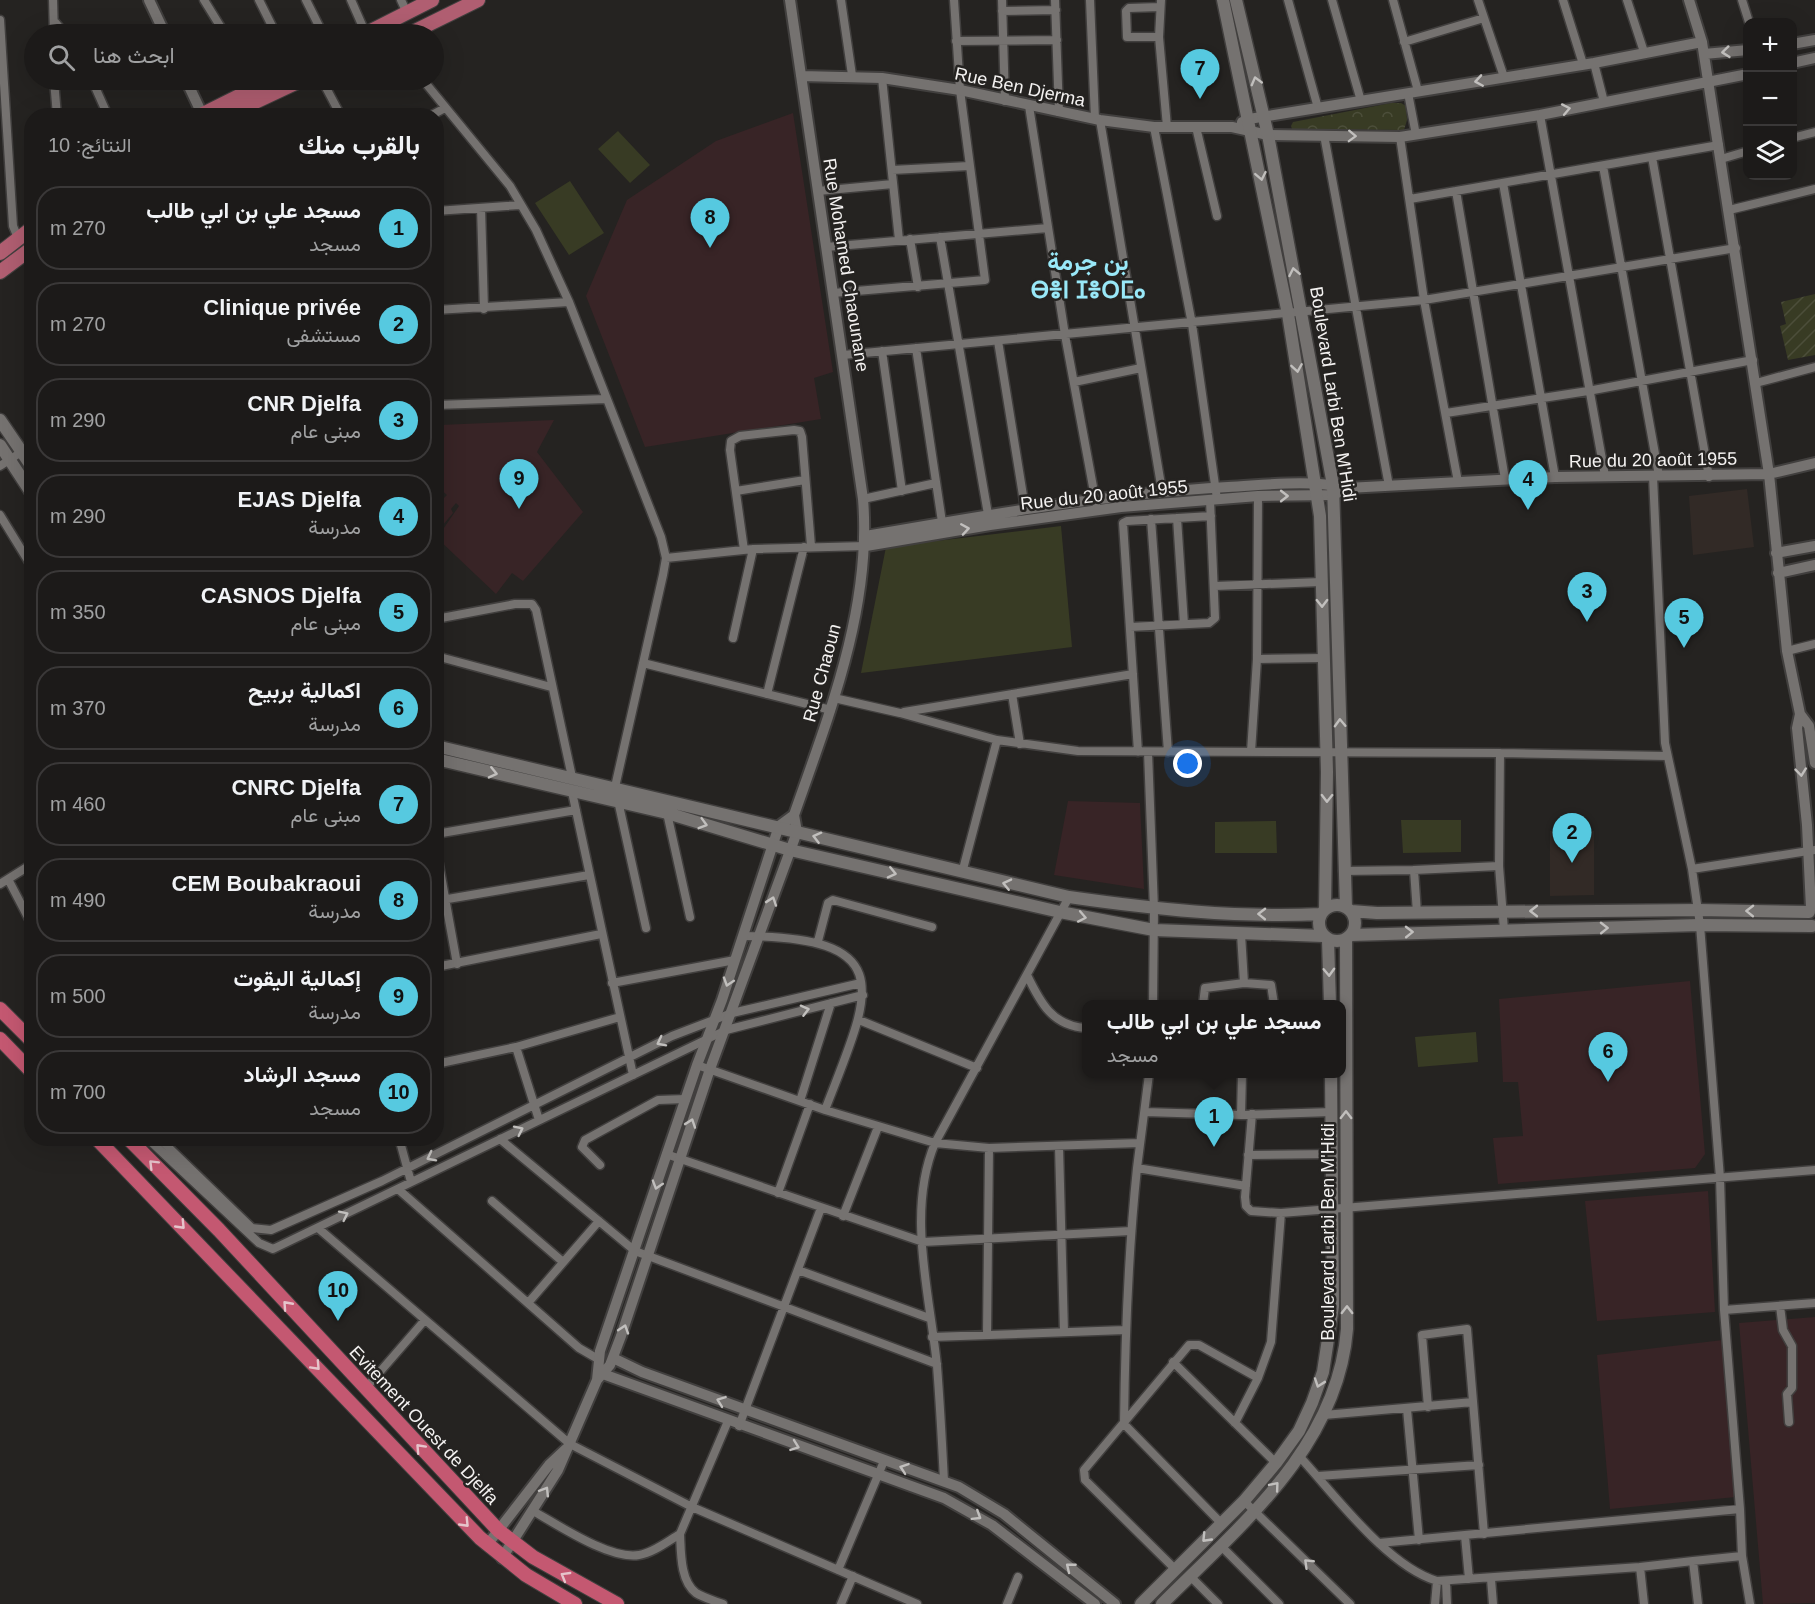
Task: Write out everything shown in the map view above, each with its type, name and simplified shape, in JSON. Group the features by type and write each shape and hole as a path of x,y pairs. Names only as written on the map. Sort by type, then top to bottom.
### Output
{"highway":[{"path":"0,1009 24,1033"},
{"path":"0,1039 24,1064"},
{"path":"104,1146 487,1545 502,1558 575,1604"},
{"name":"Evitement Ouest de Djelfa","path":"136,1146 219,1230 499,1531 560,1573 617,1604"}],"main road":[{"path":"390,24 404,6 432,0"},
{"path":"430,24 478,0"},
{"path":"1223,0 1288,314 1317,490 1327,752 1323,912 1318,925 1326,938 1330,1000"},
{"name":"Boulevard Larbi Ben M'Hidi","path":"1236,0 1265,117 1334,490 1343,872 1348,909"},
{"path":"213,108 243,90"},
{"path":"242,108 281,90"},
{"path":"0,253 10,241 24,233"},
{"path":"0,272 24,254"},
{"path":"0,420 24,457"},
{"path":"0,446 5,463 24,485"},
{"path":"444,748 779,826 962,873 1069,897 1154,909 1323,912 1335,905 1348,909 1417,913 1812,908 1814,927 1700,925 1349,937"},
{"path":"444,761 667,813 790,850 1060,912 1154,930 1326,938 1341,942 1349,937 1355,926 1348,909"},
{"name":"Boulevard Larbi Ben M'Hidi","path":"1162,1604 1221,1546 1300,1457 1324,1414 1338,1376 1346,1341 1349,937"},
{"path":"1141,1604 1244,1501 1276,1463 1299,1431 1323,1372 1333,1306 1331,1078"}],"street":[{"path":"53,0 55,24"},
{"path":"149,0 160,24"},
{"path":"204,0 219,24"},
{"path":"260,0 271,24"},
{"path":"306,0 317,24"},
{"path":"351,0 362,24"},
{"name":"Rue Mohamed Chaounane","path":"790,0 843,355 863,499 866,541"},
{"path":"841,0 852,75"},
{"path":"833,293 948,285 985,280 960,90 954,0"},
{"path":"1002,0 1005,101"},
{"path":"1055,0 1059,112"},
{"path":"1090,0 1098,119 1162,491"},
{"path":"1288,0 1318,108"},
{"path":"1332,0 1361,101"},
{"path":"1393,0 1404,42 1413,92 1416,135"},
{"path":"1479,0 1504,77"},
{"path":"1563,0 1604,102"},
{"path":"1627,0 1644,52"},
{"path":"1689,0 1702,42 1709,82 1769,474 1787,651 1800,714 1797,728 1812,851 1812,908"},
{"path":"1742,0 1748,18"},
{"path":"1159,37 1127,37 1126,11 1129,8 1161,3 1159,37 1167,127"},
{"path":"1002,11 1056,10"},
{"path":"1404,42 1484,18"},
{"path":"0,20 4,124 13,226 10,241"},
{"path":"956,41 1057,40"},
{"path":"1797,43 1815,40"},
{"name":"Rue Ben Djerma","path":"1232,127 1249,119 1702,42"},
{"path":"1704,54 1743,50"},
{"path":"1797,62 1815,58"},
{"name":"Rue Ben Djerma","path":"801,76 852,75 882,78 960,90 1059,112 1154,127 1232,127 1268,135 1400,137 1540,115 1743,75"},
{"path":"882,78 899,240"},
{"path":"55,90 56,108"},
{"path":"96,90 104,108"},
{"path":"190,90 198,108"},
{"path":"327,90 337,108"},
{"path":"431,90 510,186 536,230 569,302 661,537 666,558 615,787 646,928"},
{"path":"1029,106 1065,334 1096,504"},
{"path":"1540,115 1605,476"},
{"path":"1130,627 1213,621 1217,613 1211,516 1214,496 1192,324 1154,127"},
{"path":"1196,127 1217,216"},
{"path":"1797,137 1815,132"},
{"path":"1324,135 1389,486"},
{"path":"1400,137 1424,300 1458,482"},
{"path":"1410,198 1719,145"},
{"path":"1721,159 1743,152"},
{"path":"1652,157 1688,372 1709,477"},
{"path":"892,170 969,166"},
{"path":"1603,166 1656,476 1667,756 1692,869 1700,925 1720,1178 1724,1310 1742,1556 1750,1604"},
{"path":"1503,183 1555,477"},
{"path":"818,191 893,184"},
{"path":"1729,210 1815,189"},
{"path":"1456,191 1505,479"},
{"path":"444,210 520,205"},
{"path":"481,208 484,309"},
{"path":"826,247 1048,228"},
{"path":"940,237 989,519"},
{"path":"910,239 918,287"},
{"path":"843,355 1192,324 1424,300 1736,248"},
{"path":"444,310 569,302"},
{"path":"998,341 1025,508"},
{"path":"916,348 942,522"},
{"path":"882,351 902,491"},
{"path":"1446,413 1588,391 1753,360"},
{"path":"1756,383 1815,367"},
{"path":"1074,382 1141,368"},
{"path":"444,405 606,399"},
{"path":"733,638 748,550 736,491 730,450 731,441 740,436 794,429 800,431 808,547 767,694"},
{"path":"5,463 24,450"},
{"name":"Rue du 20 août 1955","path":"866,541 942,522 989,519 1025,508 1505,479 1605,476 1709,477 1769,474 1815,463"},
{"path":"736,491 805,480"},
{"path":"863,499 936,483"},
{"name":"Rue du 20 août 1955","path":"866,541 989,519 1096,504 1162,491 1214,496 1258,496 1317,490"},
{"path":"1251,752 1257,659 1258,496"},
{"path":"0,515 24,554"},
{"path":"1138,752 1123,523 1150,519 1211,516"},
{"path":"1177,518 1184,624"},
{"path":"1150,519 1168,752"},
{"path":"666,558 866,541"},
{"name":"Rue Chaoun","path":"797,832 794,815 831,710 853,619 866,541"},
{"path":"1776,553 1815,546"},
{"path":"1778,573 1815,565"},
{"path":"1215,586 1321,582"},
{"path":"444,617 515,604 532,604 536,610 572,777"},
{"path":"1787,651 1815,645"},
{"path":"444,658 551,687"},
{"path":"1257,659 1323,658"},
{"path":"643,663 831,710"},
{"path":"900,713 1132,674"},
{"path":"1012,694 1020,744"},
{"path":"834,698 900,713 997,740 1078,751 1667,756"},
{"path":"1800,714 1809,726 1815,763"},
{"path":"962,873 997,740"},
{"path":"1148,752 1154,909 1153,1000"},
{"path":"1500,753 1499,866 1504,930"},
{"path":"572,792 633,1075"},
{"path":"444,833 576,810"},
{"path":"667,813 690,917"},
{"path":"600,1377 598,1359 666,1154 735,960 772,844 779,826 794,815"},
{"path":"502,1558 558,1470 600,1377 613,1358 679,1157 797,832"},
{"path":"1692,869 1812,851"},
{"path":"1343,872 1499,866"},
{"path":"0,884 24,869"},
{"path":"1414,870 1417,913"},
{"path":"444,899 589,875"},
{"path":"8,879 24,910"},
{"path":"944,1480 937,1364 929,1318 923,1242 922,1192 927,1163 935,1143 1069,897"},
{"path":"818,942 828,903 833,900 932,927"},
{"path":"444,915 457,964"},
{"path":"444,966 601,934"},
{"path":"1241,934 1244,983"},
{"path":"743,936 818,942 836,948 849,956 857,968 863,994 860,1020 825,1110"},
{"path":"612,983 735,960"},
{"path":"1027,975 1040,1002 1052,1016 1065,1024 1082,1027"},
{"path":"167,1146 252,1228 272,1230 408,1168 629,1058 715,1018 861,983"},
{"path":"1204,1000 1205,988 1244,983 1271,985 1273,1000"},
{"path":"156,1146 259,1243 273,1249 708,1037 726,1030 863,994"},
{"path":"800,1101 831,1003"},
{"path":"444,1062 516,1047 620,1017"},
{"path":"860,1020 977,1068"},
{"path":"516,1047 539,1120"},
{"path":"697,1065 825,1110 935,1143 989,1148 1140,1143"},
{"path":"1149,1078 1131,1231 1125,1330 1124,1424 1221,1523"},
{"path":"1242,1078 1242,1115"},
{"path":"600,1165 582,1147 585,1140 658,1100 686,1099"},
{"path":"778,1193 810,1104"},
{"path":"1145,1112 1242,1115 1332,1112"},
{"path":"1252,1114 1246,1186 1246,1206 1251,1211 1281,1213 1815,1170"},
{"path":"843,1216 878,1127"},
{"path":"500,1139 635,1251 937,1364"},
{"path":"401,1146 411,1182"},
{"path":"1059,1147 1064,1332"},
{"path":"987,1335 989,1148"},
{"path":"666,1154 923,1242 1131,1231"},
{"path":"1248,1155 1331,1154"},
{"path":"1137,1168 1246,1186"},
{"path":"398,1189 579,1348 598,1359"},
{"path":"492,1201 563,1262"},
{"path":"740,1426 821,1208"},
{"path":"1235,1423 1258,1378 1271,1342 1281,1213"},
{"path":"528,1303 599,1221"},
{"path":"318,1228 568,1446 692,1507 917,1604"},
{"path":"798,1270 929,1318"},
{"path":"1724,1310 1815,1303"},
{"path":"1780,1306 1783,1330 1792,1346 1792,1388 1787,1394 1790,1422"},
{"path":"365,1389 424,1321"},
{"path":"1428,1407 1422,1335 1467,1329 1485,1534"},
{"path":"932,1337 1125,1330"},
{"path":"1175,1569 1083,1476 1089,1462 1124,1424 1189,1345 1194,1343 1258,1378"},
{"path":"613,1358 642,1372 884,1461 944,1480 1004,1514 1115,1604"},
{"path":"1173,1362 1276,1463"},
{"path":"600,1377 944,1498 971,1512 1095,1604"},
{"path":"1324,1414 1473,1402"},
{"path":"1407,1409 1419,1540"},
{"path":"723,1604 696,1592 687,1581 680,1534 728,1421"},
{"path":"487,1545 549,1465 568,1446"},
{"path":"1300,1457 1379,1543 1404,1565 1441,1581 1640,1567 1742,1556"},
{"path":"838,1570 884,1461"},
{"path":"1318,1476 1479,1464"},
{"path":"1244,1501 1350,1604"},
{"path":"1379,1543 1740,1509"},
{"path":"533,1511 590,1542 632,1556 642,1555 680,1534"},
{"path":"1465,1536 1469,1579"},
{"path":"1221,1546 1279,1604"},
{"path":"1693,1561 1698,1604"},
{"path":"1640,1567 1644,1604"},
{"path":"841,1604 853,1576"},
{"path":"1190,1576 1218,1604"},
{"path":"1007,1604 1018,1577"},
{"path":"1491,1579 1493,1604"},
{"path":"1435,1604 1441,1581"},
{"path":"1441,1581 1447,1604"}],"shaded area":[{"path":"793,113 833,372 814,378 821,419 645,447 586,296 627,200 716,141"},
{"path":"554,420 537,452 583,512 523,581 512,573 496,594 444,545 444,528 459,506 456,503 451,509 453,513 444,524 444,498 447,495 444,492 444,425"},
{"path":"1747,489 1754,547 1693,555 1689,496"},
{"path":"1068,801 1140,803 1144,889 1054,875"},
{"path":"1550,831 1594,831 1594,895 1550,896"},
{"path":"1690,981 1705,1154 1695,1168 1498,1184 1493,1138 1523,1136 1518,1082 1503,1082 1499,999"},
{"path":"1708,1191 1715,1312 1597,1321 1585,1201"},
{"path":"1815,1317 1815,1603 1763,1604 1739,1323"},
{"path":"1723,1340 1736,1497 1610,1509 1597,1355"}],"green space":[{"path":"1401,103 1406,106 1407,120 1404,130 1292,129 1291,126 1293,122"},
{"path":"618,131 650,165 630,183 598,149"},
{"path":"570,181 604,233 569,255 535,203"},
{"path":"1815,294 1815,355 1788,360 1780,326 1786,324 1781,302"},
{"path":"1061,526 1072,647 861,673 886,547"},
{"path":"1401,820 1461,820 1461,852 1403,853"},
{"path":"1276,821 1277,853 1215,853 1215,822"},
{"path":"1476,1032 1478,1062 1418,1067 1415,1037"}],"place":[{"name":"CNRC Djelfa","path":"1200,99"},
{"name":"CEM Boubakraoui","path":"710,248"},
{"name":"إكمالية اليقوت","path":"519,509"},
{"name":"EJAS Djelfa","path":"1528,510"},
{"name":"CNR Djelfa","path":"1587,622"},
{"name":"CASNOS Djelfa","path":"1684,648"},
{"name":"Clinique privée","path":"1572,863"},
{"name":"اكمالية بربيح","path":"1608,1082"},
{"name":"مسجد علي بن ابي طالب","path":"1214,1147"},
{"name":"مسجد الرشاد","path":"338,1321"}],"district":[{"name":"بن جرمة ⴱⴻⵏ ⵊⴻⵔⵎⴰ","path":"1088,276"}]}
